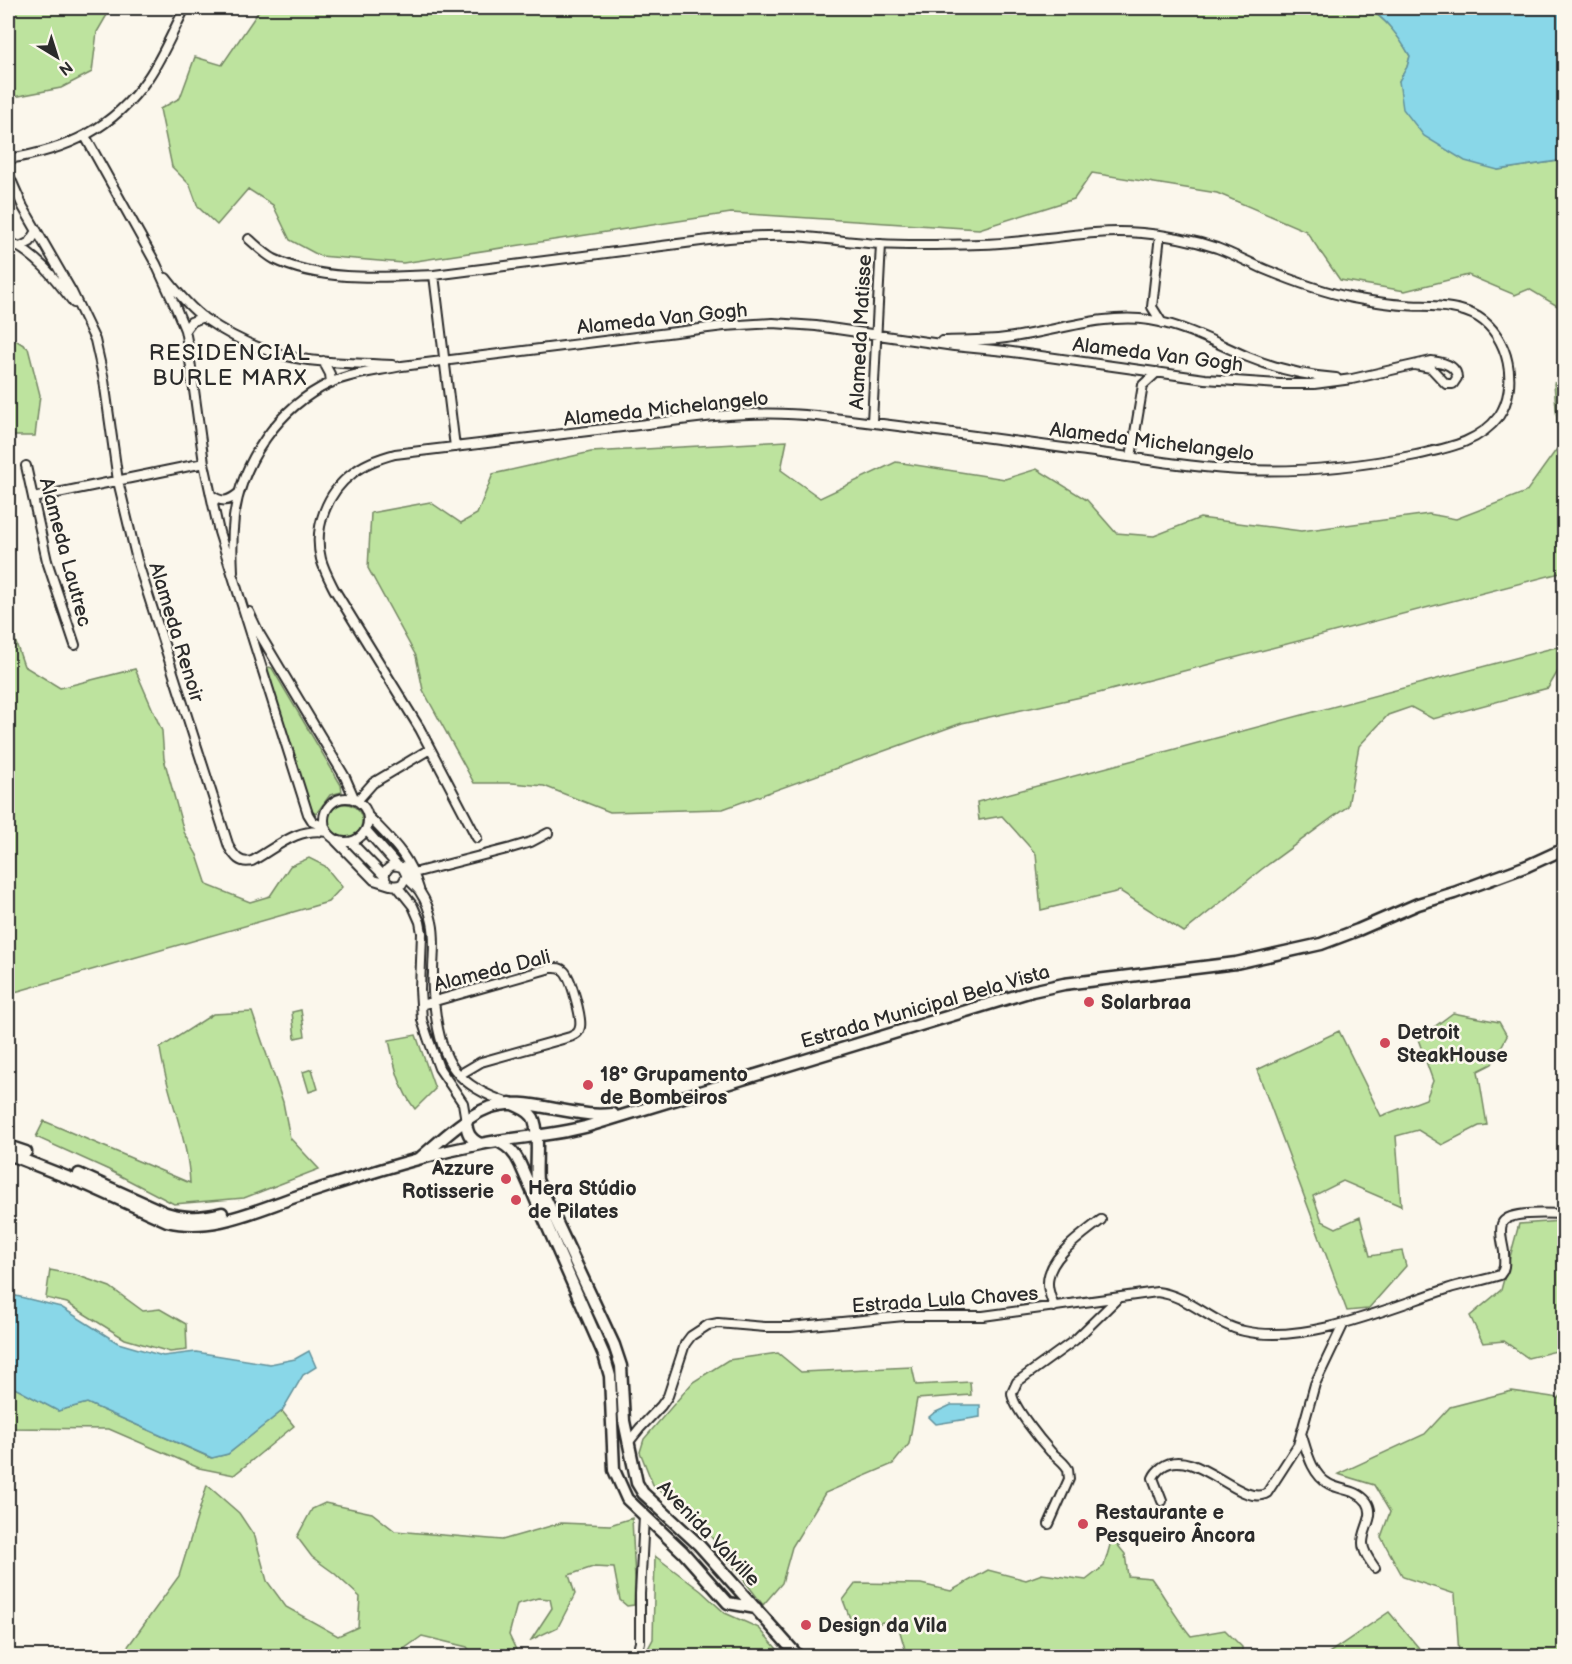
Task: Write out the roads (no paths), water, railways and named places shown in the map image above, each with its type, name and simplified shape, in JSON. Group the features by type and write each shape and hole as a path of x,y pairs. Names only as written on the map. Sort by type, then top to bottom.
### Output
{"main road":[{"name":"Estrada Municipal Bela Vista","path":"8,1154 87,1185 167,1221 181,1225 194,1225 219,1221 262,1210 292,1198 418,1159 480,1144 570,1131 1032,991 1075,983 1236,963 1322,944 1418,904 1527,866 1564,849"},
{"path":"418,1159 466,1120 488,1108 510,1103 598,1115 628,1114"},
{"path":"510,1103 532,1116 536,1124 537,1180 614,1345 621,1366 624,1420 640,1488 637,1502 629,1502"},
{"path":"466,1120 468,1135 480,1144"},
{"name":"Avenida Valville","path":"498,1141 509,1147 516,1155 604,1355 610,1376 614,1470 622,1490 629,1502 677,1546 729,1603 756,1608"},
{"name":"Estrada Municipal Bela Vista","path":"8,1146 90,1178 177,1217 207,1216 292,1198"},
{"path":"622,1490 626,1482 632,1481 640,1488"},
{"name":"Avenida Valville","path":"640,1488 698,1544 798,1656"},
{"path":"703,1574 713,1580 719,1578 723,1571"}],"street":[{"path":"8,159 46,152 85,136 120,110 157,64 185,8"},
{"path":"85,136 156,264 184,330 204,463 219,532 309,817 338,841 351,842 366,830 368,816"},
{"path":"8,173 82,313"},
{"path":"20,247 30,242 37,231"},
{"name":"Alameda Michelangelo","path":"249,239 274,259 294,266 325,273 390,276 434,274 745,237 788,236 881,244 1003,243 1079,234 1121,232 1160,235 1217,248 1273,272 1330,292 1384,303 1448,307 1474,315 1494,331 1501,343 1508,365 1509,390 1500,414 1478,435 1452,446 1375,463 1334,468 1280,471 1205,467 872,422 785,414 714,416 395,454 365,465 352,473 333,493 323,514 319,544 325,571 430,749 477,838"},
{"path":"1139,320 1152,306 1160,235"},
{"path":"8,241 33,256 50,273 82,313"},
{"name":"Alameda Matisse","path":"872,422 881,244"},
{"path":"156,264 177,292 203,317 253,345 296,358 402,366"},
{"path":"434,274 455,447"},
{"path":"1152,306 1162,323"},
{"name":"Alameda Renoir","path":"82,313 99,354 118,481 137,560 225,836 233,854 237,859 252,861 297,834 312,830 328,832"},
{"path":"184,330 191,322 203,317"},
{"name":"Alameda Van Gogh","path":"926,342 1004,338 1098,321 1139,320 1184,329 1281,369 1329,378 1352,379"},
{"name":"Alameda Van Gogh","path":"402,366 724,326 798,324 1222,381 1314,384 1352,379 1431,361 1441,362 1453,368 1457,378 1453,384 1446,384 1431,368 1415,365"},
{"path":"1004,338 1005,351"},
{"path":"323,361 330,374 331,383"},
{"path":"233,572 232,535 239,493 246,471 266,438 296,405 331,383 402,366"},
{"path":"1132,369 1143,385"},
{"path":"1280,384 1281,369"},
{"path":"1131,457 1143,385 1157,372"},
{"path":"33,498 204,463"},
{"name":"Alameda Lautrec","path":"26,466 47,561 75,645"},
{"path":"211,495 225,502 239,493"},
{"path":"239,592 259,633 345,777 356,801"},
{"path":"261,667 268,661 275,661"},
{"path":"356,801 373,783 430,749"},
{"path":"409,875 403,853 356,801 347,798 340,799 329,807 324,819 328,832 374,880 396,886 404,882 409,875 521,845 539,839 548,833"},
{"path":"366,830 409,875 420,891 432,919 435,954 432,974 436,1026 446,1056 459,1075 473,1087 483,1094 510,1103"},
{"path":"351,842 388,883 396,886 413,906 420,922 422,1020 432,1054 463,1103 466,1120"},
{"path":"385,877 387,868 396,864"},
{"name":"Alameda Dali","path":"421,1005 551,968 561,969 568,975 580,1017 580,1029 575,1035 481,1062 459,1075"},
{"name":"Estrada Lula Chaves","path":"628,1443 668,1396 685,1344 699,1330 708,1325 718,1323 790,1327 904,1316 983,1316 1117,1299 1150,1292 1164,1293 1182,1299 1232,1328 1266,1334 1318,1329 1500,1275 1505,1265 1502,1225 1506,1218 1525,1214 1564,1214"},
{"path":"1054,1307 1048,1285 1052,1265 1075,1241 1101,1220"},
{"path":"1049,1524 1069,1479 1068,1469 1026,1420 1015,1404 1011,1393 1017,1382 1075,1341 1117,1299"},
{"path":"1162,1501 1153,1482 1154,1474 1168,1463 1175,1461 1192,1464 1245,1492 1263,1496 1267,1493 1296,1450 1302,1436 1315,1384 1344,1323"},
{"path":"624,1420 632,1428 640,1428"},
{"path":"1302,1436 1312,1465 1324,1481 1355,1492 1367,1503 1371,1517 1363,1544 1375,1568"},
{"path":"628,1656 638,1650 640,1641 644,1516"}],"water":[{"path":"1367,8 1564,8 1564,160 1498,170 1465,161 1424,136 1403,109 1399,81 1410,56 1392,29"},
{"path":"8,1294 61,1307 118,1343 163,1356 196,1352 270,1364 295,1359 309,1351 316,1367 303,1375 282,1411 228,1454 212,1458 87,1403 58,1411 11,1386 8,1387"},
{"path":"951,1405 980,1405 980,1417 936,1424 929,1417"}],"place":[{"name":"Solarbraa","path":"1089,1002"},
{"name":"Detroit SteakHouse","path":"1385,1043"},
{"name":"18º Grupamento de Bombeiros","path":"588,1085"},
{"name":"Azzure Rotisserie","path":"506,1179"},
{"name":"Hera Stúdio de Pilates","path":"516,1200"},
{"name":"Restaurante e Pesqueiro Âncora","path":"1083,1524"},
{"name":"Design da Vila","path":"806,1625"}],"district":[{"name":"RESIDENCIAL BURLE MARX","path":"230,364"}]}
